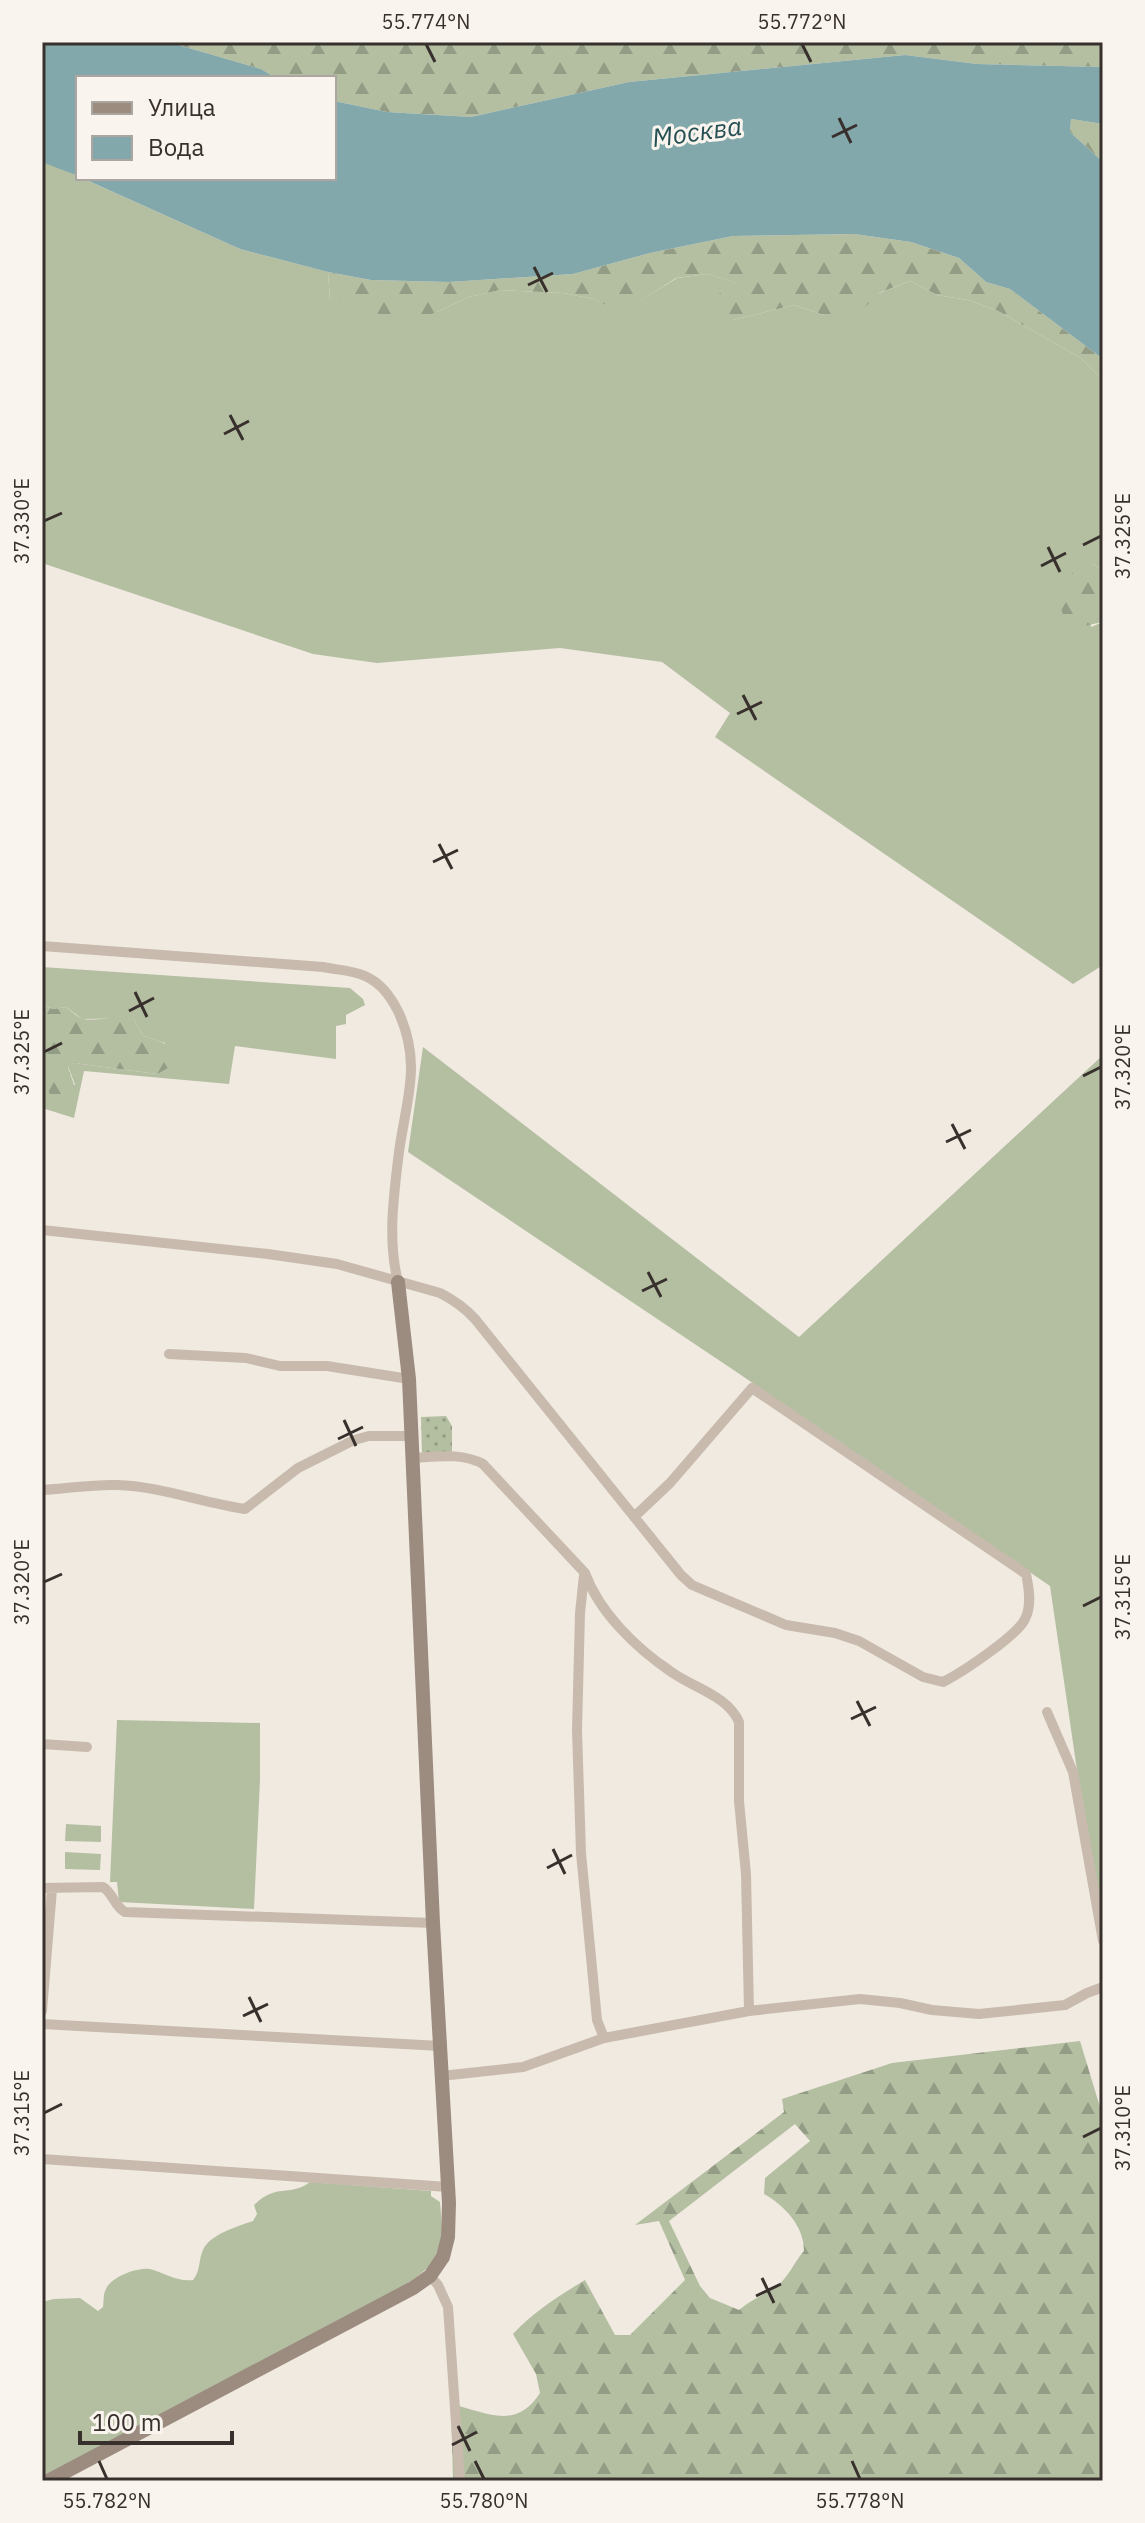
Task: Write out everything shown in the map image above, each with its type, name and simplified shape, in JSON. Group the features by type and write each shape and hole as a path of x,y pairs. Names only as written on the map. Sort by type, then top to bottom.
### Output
{"street":[{"path":"42,946 323,967 353,972 379,984 397,1009 405,1028 412,1059 411,1088 398,1159 391,1246 409,1379 448,2187 446,2247 430,2276 352,2321 48,2481"},
{"path":"42,1230 337,1264 440,1293 463,1305 634,1517 692,1585 786,1625 835,1633 859,1641 923,1677 943,1682 971,1665 1023,1623 1027,1614 1029,1588 1026,1574 752,1388 670,1483 634,1517"},
{"path":"169,1354 246,1358 280,1366 327,1366 409,1379"},
{"path":"42,1490 116,1485 167,1492 214,1505 245,1509 298,1468 354,1440 369,1436 411,1436"},
{"path":"411,1458 453,1456 472,1458 483,1464 585,1573 591,1591 647,1654 671,1672 726,1702 734,1711 739,1722 739,1801 746,1874 749,2011"},
{"path":"585,1573 580,1613 577,1730 581,1853 597,2020 604,2038"},
{"path":"1047,1712 1073,1772 1103,1941"},
{"path":"42,1744 87,1747"},
{"path":"42,2011 47,1889 103,1887 111,1892 118,1908 125,1912 433,1923"},
{"path":"441,2076 523,2067 604,2038 749,2011 860,1999 979,2014 1065,2005 1103,1987"},
{"path":"42,2024 440,2046"},
{"path":"42,2159 448,2187"},
{"path":"430,2276 448,2307 460,2481"}],"green space":[{"path":"168,42 1103,42 1103,67 977,64 905,55 629,82 471,117 387,112 336,101 336,76 273,76 261,69"},
{"path":"1071,119 1103,124 1103,162 1070,132"},
{"path":"42,162 76,175 76,180 86,180 240,249 328,272 330,300 437,312 469,297 500,290 563,293 594,299 622,312 677,278 708,274 738,283 733,320 794,305 824,315 910,281 937,295 968,300 998,311 1081,358 1103,380 1103,571 1093,564 1091,627 1103,622 1103,965 1073,984 715,737 730,713 662,662 560,648 377,663 313,654 42,563"},
{"path":"854,234 911,242 959,258 986,282 1010,289 1103,359 1103,380 1081,358 998,311 968,300 937,295 910,281 879,293 856,316 824,315 794,305 733,320 712,298 737,283 708,274 676,278 622,313 594,299 563,293 500,290 469,297 408,322 330,300 328,272 371,280 449,282 573,274 650,253 733,236"},
{"path":"1093,564 1103,571 1103,622 1074,628 1062,612 1060,598 1076,566"},
{"path":"42,967 350,988 363,999 365,1005 346,1015 346,1024 336,1026 336,1059 235,1046 229,1084 84,1071 74,1118 42,1108 42,1082 45,1085 75,1085 68,1066 74,1063 157,1074 165,1043 143,1036 133,1018 82,1019 66,1007 53,1009 42,1005"},
{"path":"42,1005 53,1009 66,1007 79,1017 88,1019 127,1014 133,1018 143,1036 162,1042 169,1048 168,1068 157,1074 74,1063 68,1067 76,1091 58,1102 42,1082"},
{"path":"423,1047 799,1337 1103,1055 1103,1918 1082,1804 1050,1586 408,1152"},
{"path":"446,1416 452,1426 452,1453 422,1453 421,1417"},
{"path":"117,1720 260,1723 254,1909 119,1902 117,1882 110,1882"},
{"path":"66,1824 101,1826 101,1842 65,1841"},
{"path":"65,1852 101,1854 100,1870 65,1869"},
{"path":"1080,2041 1103,2117 1103,2481 453,2481 451,2404 488,2414 511,2415 531,2405 540,2393 536,2374 513,2334 521,2326 547,2304 585,2280 615,2335 630,2335 685,2280 659,2221 635,2225 784,2112 782,2099 892,2063","holes":["795,2124 810,2141 765,2178 764,2194 779,2204 797,2225 804,2251 781,2282 739,2310 710,2298 700,2286 669,2221"]},
{"path":"310,2182 431,2191 431,2196 440,2202 442,2232 433,2261 402,2287 42,2477 42,2302 80,2298 98,2311 103,2307 104,2293 109,2285 119,2277 138,2270 150,2269 193,2280 203,2250 211,2240 253,2221 257,2214 254,2205 262,2198"}],"water":[{"path":"42,42 168,42 261,69 273,76 76,76 76,175 42,162"},
{"name":"Москва","path":"905,55 977,64 1103,67 1103,124 1071,119 1070,132 1103,162 1103,359 1010,289 986,282 959,258 911,242 854,234 733,236 650,253 573,274 449,282 371,280 240,249 86,180 336,180 336,101 387,112 471,117 629,82"}]}
